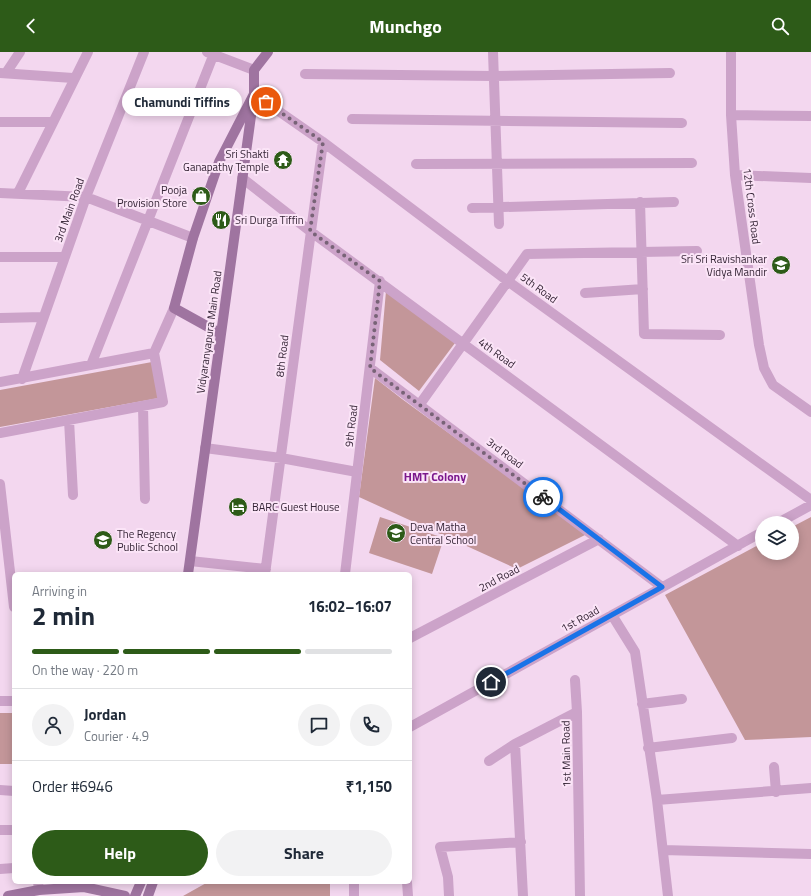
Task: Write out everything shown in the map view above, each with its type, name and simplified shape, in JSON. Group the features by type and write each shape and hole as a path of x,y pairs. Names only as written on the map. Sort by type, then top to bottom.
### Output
{"main road":[{"path":"254,70 268,52"},
{"name":"Vidyaranyapura Main Road","path":"188,572 254,94 254,70"},
{"path":"221,334 174,308 194,238 219,162 254,94"},
{"path":"135,896 140,884"},
{"path":"148,896 152,884"},
{"path":"8,896 38,886 84,887 125,896"}],"street":[{"path":"3,73 20,52"},
{"path":"18,193 73,78 88,52"},
{"name":"3rd Main Road","path":"22,379 86,196 144,52"},
{"path":"493,52 499,224"},
{"name":"12th Cross Road","path":"731,52 731,116 735,175 759,345 764,368 773,385 811,412"},
{"path":"91,365 149,221 210,54 254,70"},
{"path":"3,73 73,78"},
{"path":"305,74 494,76 670,73"},
{"name":"5th Road","path":"254,94 323,142 509,282 811,500"},
{"path":"731,116 811,116"},
{"path":"352,119 682,123"},
{"path":"0,122 52,122"},
{"name":"8th Road","path":"266,572 323,142"},
{"path":"416,164 692,163"},
{"path":"735,175 811,178"},
{"name":"4th Road","path":"242,178 310,231 380,281 738,546"},
{"path":"0,193 86,196 194,238"},
{"path":"640,202 644,334 720,335"},
{"path":"472,208 674,202"},
{"path":"420,404 509,282 527,254 697,251"},
{"path":"0,257 65,257"},
{"name":"9th Road","path":"345,572 380,281"},
{"path":"586,293 643,289"},
{"path":"0,433 163,402 154,353 174,308"},
{"path":"0,318 43,317"},
{"path":"0,382 154,353"},
{"name":"3rd Road","path":"370,368 420,404 662,587"},
{"path":"143,406 144,499"},
{"path":"69,420 73,495"},
{"path":"205,448 280,458 357,472"},
{"path":"0,484 3,537 12,589"},
{"path":"791,516 811,505"},
{"name":"1st Road","path":"412,726 755,536"},
{"name":"2nd Road","path":"412,637 599,539"},
{"path":"190,561 266,572"},
{"path":"612,615 635,652 648,748 657,800 668,896"},
{"path":"575,680 577,712"},
{"path":"642,704 682,699"},
{"path":"0,701 12,701"},
{"name":"1st Main Road","path":"489,761 516,744 577,712 580,896"},
{"path":"648,748 732,738"},
{"path":"516,744 523,896"},
{"path":"774,767 776,792"},
{"path":"657,800 776,792 811,788"},
{"path":"0,790 12,791"},
{"path":"0,830 12,830"},
{"path":"450,896 448,878 440,847 521,842"},
{"path":"663,850 811,854"},
{"path":"0,869 12,868"},
{"path":"354,884 354,896"},
{"path":"407,884 408,896"}],"shaded area":[{"path":"386,291 455,343 419,391 380,360"},
{"path":"152,362 159,398 0,427 0,390"},
{"path":"375,378 587,534 517,569 359,497"},
{"path":"380,517 444,538 432,574 369,553"},
{"path":"811,517 811,737 745,740 665,595 755,547 755,560 799,560 799,523"},
{"path":"0,713 12,713 12,764 0,764"},
{"path":"204,884 330,884 330,896 183,896"}],"way so far":[{"path":"266,102 323,142 310,231 380,281 370,368 543,497"}],"place":[{"name":"Chamundi Tiffins","path":"266,102"},
{"name":"Sri Shakti Ganapathy Temple","path":"283,160"},
{"name":"Pooja Provision Store","path":"201,196"},
{"name":"Sri Durga Tiffin","path":"221,220"},
{"name":"Sri Sri Ravishankar Vidya Mandir","path":"781,265"},
{"name":"BARC Guest House","path":"238,507"},
{"name":"Deva Matha Central School","path":"396,533"},
{"name":"The Regency Public School","path":"103,540"}],"district":[{"name":"HMT Colony","path":"435,477"}],"route":[{"path":"491,682 662,587 543,497"}]}
